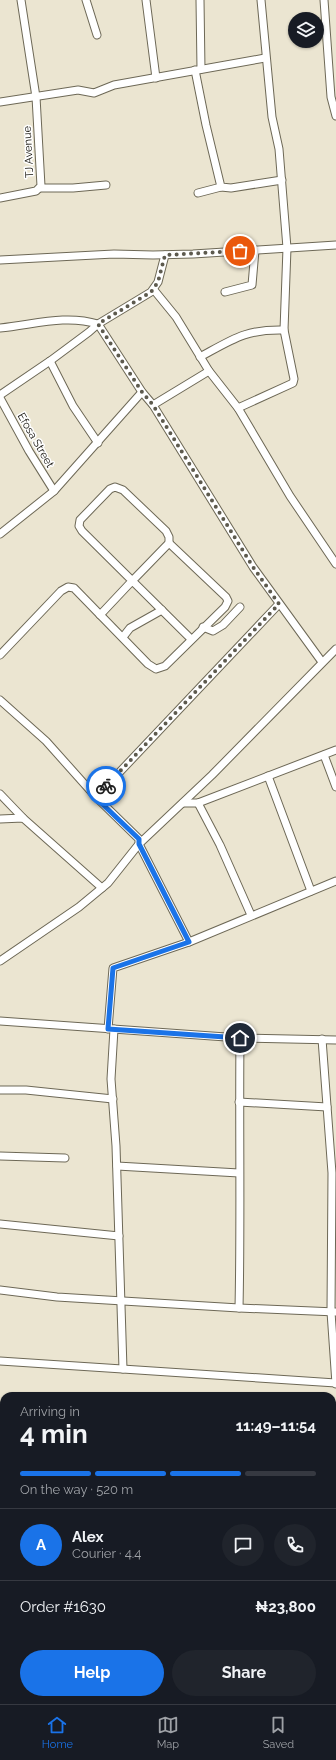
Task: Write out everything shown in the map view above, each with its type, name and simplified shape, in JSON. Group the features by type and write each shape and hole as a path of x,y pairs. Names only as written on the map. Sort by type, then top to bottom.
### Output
{"street":[{"name":"TJ Avenue","path":"0,198 36,192 40,188 41,180 36,97 21,0"},
{"path":"86,0 97,35"},
{"path":"146,0 156,78"},
{"path":"200,0 198,70 206,125 221,187"},
{"path":"238,408 293,383 284,330 287,248 282,180 279,149 272,117 270,84 265,58 261,0"},
{"path":"324,0 331,97 336,116"},
{"path":"0,102 78,90 94,93 114,85 265,58"},
{"path":"198,193 221,187 231,188 282,180"},
{"path":"40,188 73,188 106,185"},
{"path":"0,260 114,254 165,255 336,245"},
{"path":"225,292 252,285 255,250"},
{"path":"0,395 50,361 98,324 154,290 158,282 165,255"},
{"path":"154,290 176,317 209,371 238,408 290,496 336,564"},
{"path":"0,328 64,320 86,320 98,324 142,392 153,405 253,567 322,662"},
{"path":"200,357 236,338 252,332 284,330"},
{"path":"50,361 73,406 98,444"},
{"path":"153,405 209,371"},
{"path":"0,534 54,492 62,480 98,444 142,392"},
{"name":"Efosa Street","path":"0,398 28,451 54,492"},
{"path":"100,615 132,581 169,543 169,537 166,531 123,490 116,487 110,490 80,520 79,526 82,531 132,581 162,610 191,640"},
{"path":"0,655 61,591 68,587 74,588 123,636 148,664 156,669 164,666 225,607 228,601 226,597 169,543"},
{"path":"96,798 279,604"},
{"path":"203,627 213,631 223,625 240,607"},
{"path":"123,636 130,628 162,610"},
{"path":"0,961 79,907 102,888 139,844 183,804 336,649"},
{"path":"0,700 46,741 96,798 139,839 139,844 189,942"},
{"path":"183,804 198,803 336,750"},
{"path":"324,755 336,787"},
{"path":"268,776 310,891"},
{"path":"0,794 23,818 102,888"},
{"path":"198,803 220,845 251,915"},
{"path":"0,819 23,818"},
{"path":"123,1369 117,1166 111,1079 113,968 189,942 336,881"},
{"path":"0,1021 240,1038 336,1040"},
{"path":"239,1308 241,1237 239,1172 240,1038"},
{"path":"0,1361 336,1383 332,1173 322,1040"},
{"path":"0,1090 26,1090 113,1099"},
{"path":"239,1102 327,1106"},
{"path":"0,1156 65,1158"},
{"path":"117,1166 239,1172"},
{"path":"0,1224 119,1236"},
{"path":"0,1290 57,1297 334,1312"}],"way so far":[{"path":"106,786 279,604 253,567 153,405 142,392 98,324 154,290 158,282 165,255 240,251"}],"route":[{"path":"106,786 96,798 139,839 139,844 189,942 113,968 111,972 108,1029 240,1038"}]}
